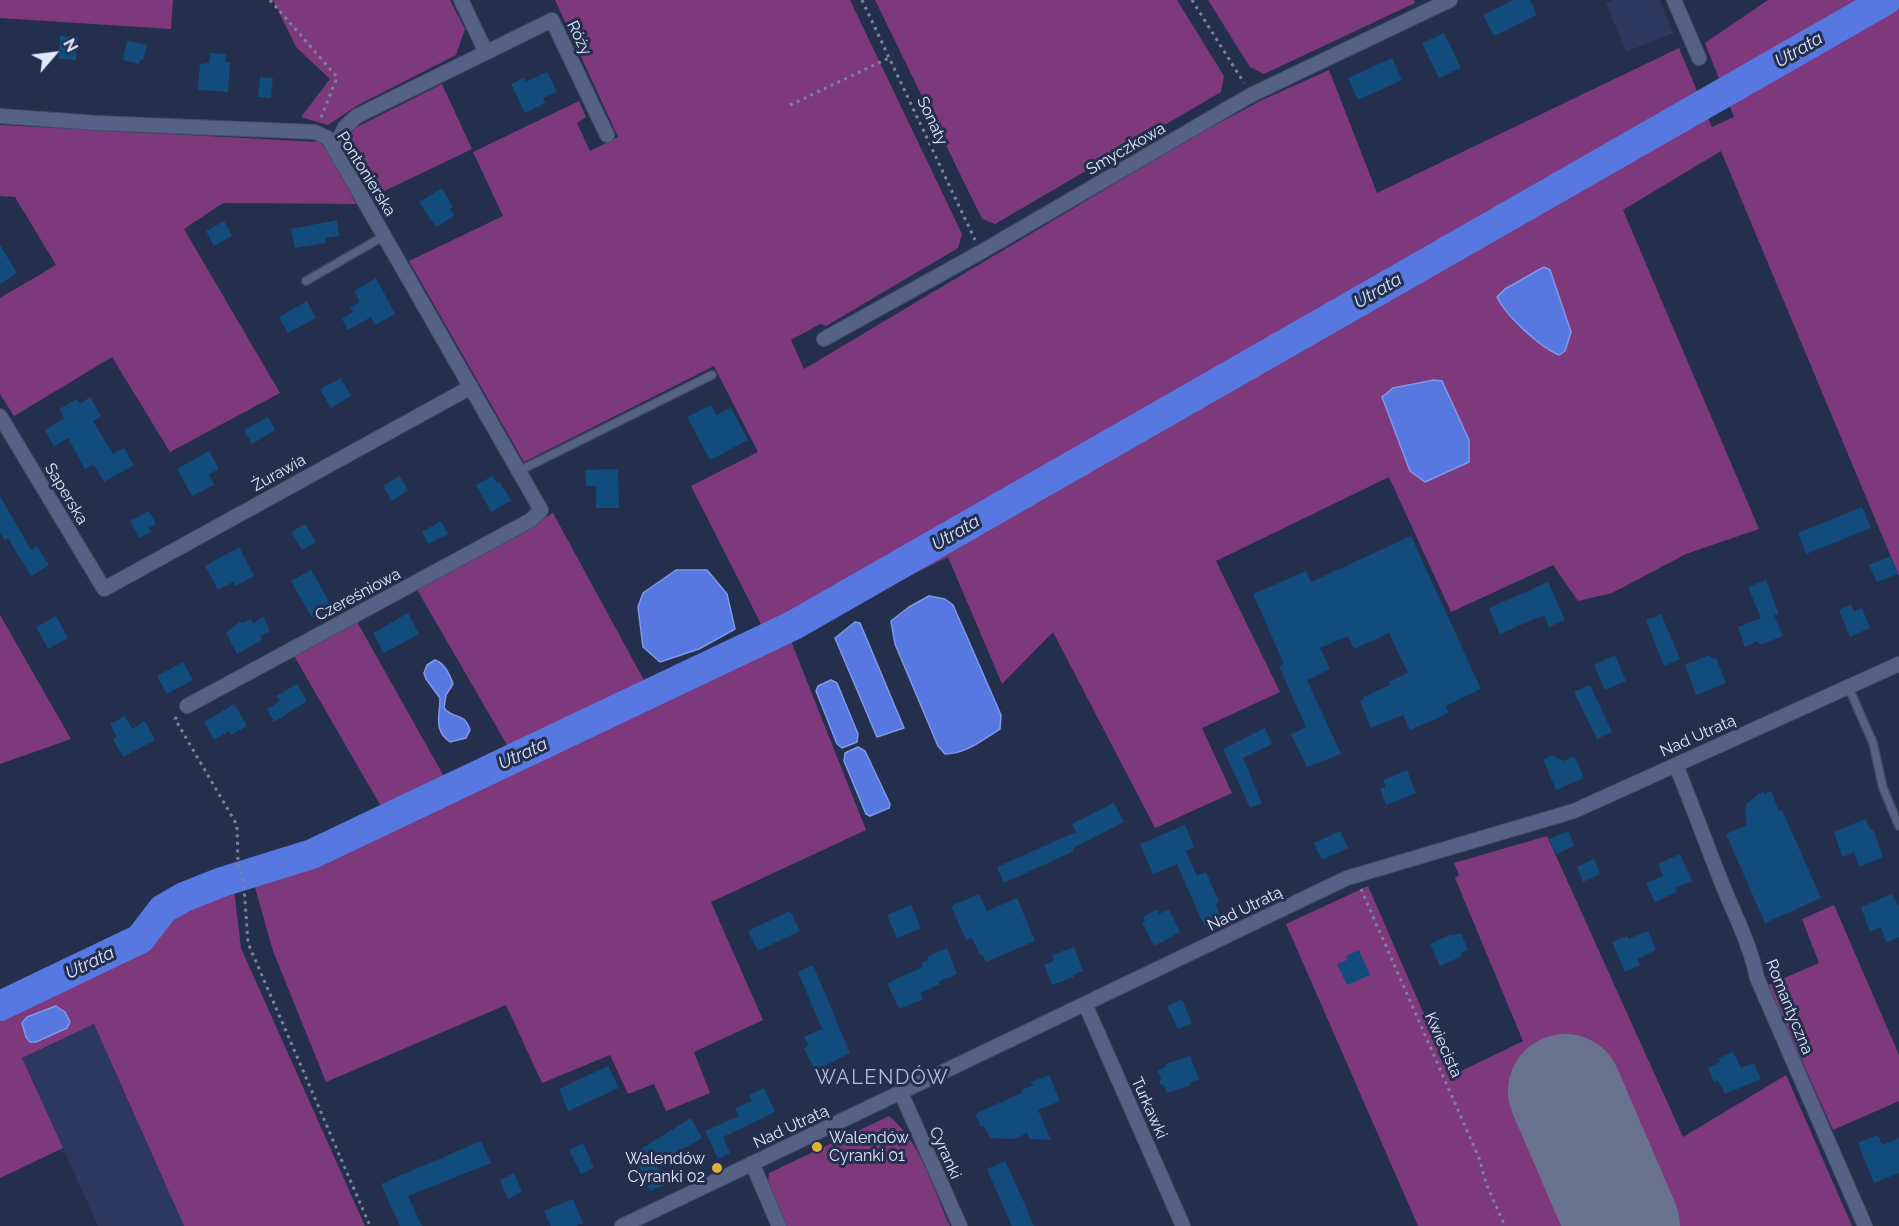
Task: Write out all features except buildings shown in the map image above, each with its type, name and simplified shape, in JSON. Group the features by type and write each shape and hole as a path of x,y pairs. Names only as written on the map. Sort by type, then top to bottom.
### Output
{"street":[{"path":"461,0 486,52"},
{"name":"Smyczkowa","path":"824,339 981,252 1251,95 1450,0"},
{"path":"1674,0 1699,58"},
{"name":"Róży","path":"334,149 345,127 357,116 552,20 608,135"},
{"name":"Pontonierska","path":"0,116 97,123 315,132 328,138 541,510"},
{"name":"Żurawia","path":"104,589 471,387"},
{"name":"Saperska","path":"0,416 104,589"},
{"name":"Czereśniowa","path":"187,706 531,520 541,510"},
{"name":"Nad Utratą","path":"622,1226 1355,876 1574,811 1899,664"},
{"name":"Romantyczna","path":"1676,765 1722,884 1743,930 1757,978 1865,1226"},
{"name":"Turkawki","path":"1085,1004 1183,1226"},
{"name":"Cyranki","path":"901,1093 960,1226"},
{"path":"752,1163 779,1226"}],"lane":[{"path":"306,281 385,236"},
{"path":"519,471 712,375"},
{"path":"1848,686 1873,743 1882,788 1899,826"}],"path":[{"path":"270,0 337,77 315,132"},
{"name":"Sonaty","path":"861,0 981,252"},
{"path":"1192,0 1251,95"},
{"path":"790,105 889,58"},
{"path":"187,706 175,719 237,825 238,863 244,886 248,943 370,1226"},
{"name":"Kwiecista","path":"1355,876 1479,1158 1487,1186 1505,1226"}],"shaded area":[{"path":"0,0 173,0 171,29 0,18"},
{"path":"273,0 450,0 465,29 456,55 358,105 328,125 301,117 330,79 296,47"},
{"path":"555,0 850,0 962,234 958,248 826,326 820,324 791,340 804,369 1193,137 1260,101 1329,70 1377,193 1679,48 1712,127 1734,117 1705,43 1768,0 1899,0 1899,576 1721,151 1623,210 1759,529 1686,554 1612,593 1578,601 1553,565 1451,612 1389,477 1216,561 1280,692 1202,728 1232,793 1155,828 1053,632 1002,684 948,557 789,636 866,830 711,902 763,1020 694,1052 710,1093 666,1111 654,1084 628,1094 610,1055 542,1083 506,1005 326,1082 273,951 254,884 234,890 241,948 365,1226 184,1226 94,1024 22,1058 63,1148 0,1178 0,996 122,938 168,895 250,869 321,840 383,810 293,654 356,620 446,780 510,750 416,588 553,513 646,684 764,630 691,486 758,452 714,366 524,462 409,261 503,216 473,152 579,101 586,117 577,123 590,151 618,137"},
{"path":"875,0 1177,0 1224,76 1221,92 995,224 982,219"},
{"path":"1208,0 1414,0 1415,3 1264,74 1250,67"},
{"path":"1613,0 1660,0 1673,33 1626,52 1606,3"},
{"path":"442,84 472,149 372,197 347,153 353,129"},
{"path":"0,125 320,142 333,159 356,204 223,203 184,229 280,393 170,452 112,357 14,416 0,394 0,298 56,265 15,197 0,196"},
{"path":"0,615 71,739 0,764"},
{"path":"1547,836 1683,1137 1786,1075 1852,1226 1418,1226 1286,924 1368,886 1451,1076 1523,1041 1455,878 1459,875 1454,863"},
{"path":"1834,905 1899,1055 1899,1101 1833,1130 1768,985 1819,963 1802,919"},
{"path":"94,1024 184,1226 98,1226 22,1058"},
{"path":"889,1116 910,1139 918,1152 950,1226 787,1226 768,1182 769,1173"}],"water":[{"path":"1544,267 1550,270 1571,332 1565,351 1559,355 1524,330 1501,305 1497,297 1505,289"},
{"path":"1434,380 1442,381 1469,440 1469,462 1425,482 1410,471 1382,397 1393,388"},
{"path":"676,570 707,570 727,594 735,629 699,649 660,662 643,647 638,607 643,593"},
{"path":"929,596 945,599 953,605 1001,715 1000,729 960,752 945,754 938,746 895,644 891,621 909,607"},
{"path":"855,622 860,623 904,728 877,737 835,638"},
{"path":"435,660 449,673 453,684 446,695 444,708 468,724 470,730 466,738 450,742 439,728 440,698 424,673 427,665"},
{"path":"831,680 837,683 858,734 857,742 842,748 837,744 816,691 818,686"},
{"path":"858,747 865,751 890,804 889,808 870,816 866,814 844,761 845,753"},
{"path":"56,1006 65,1012 70,1022 67,1028 36,1042 30,1042 22,1023 27,1017"}],"waterway":[{"name":"Utrata","path":"0,1006 140,939 163,909 184,897 222,882 312,854 794,625 1886,0"}],"runway":[{"path":"1565,1091 1623,1226"}],"place":[{"name":"Walendów Cyranki 01","path":"817,1147"},
{"name":"Walendów Cyranki 02","path":"717,1168"}],"district":[{"name":"WALENDÓW","path":"882,1078"}]}
